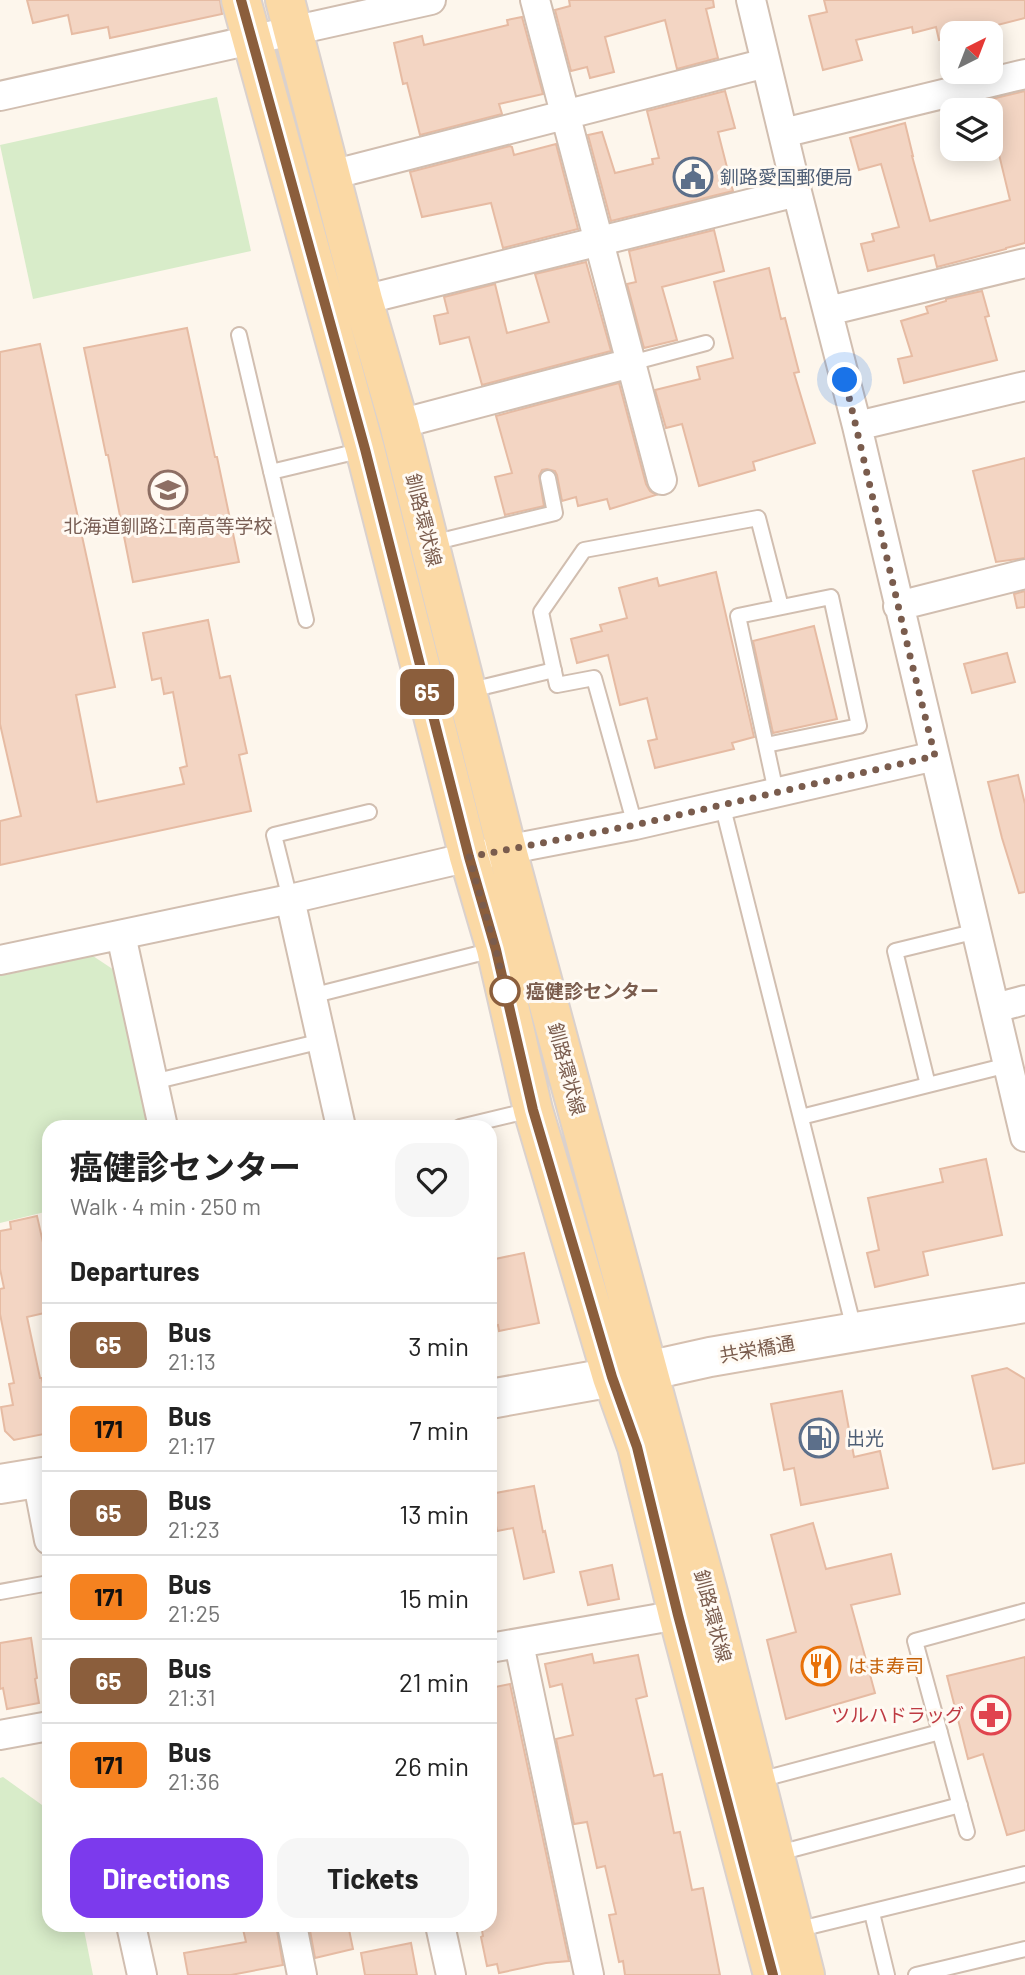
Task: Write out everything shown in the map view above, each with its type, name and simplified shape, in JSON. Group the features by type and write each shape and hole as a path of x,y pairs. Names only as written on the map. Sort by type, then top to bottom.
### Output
{"main road":[{"name":"釧路環状線","path":"241,0 365,449 469,857 496,950 533,1110 630,1374 756,1781 805,1975"},
{"name":"釧路環状線","path":"289,16 363,300 399,424 507,850 630,1374 637,1447 678,1615 773,1975"}],"street":[{"path":"0,96 252,40 289,16 431,0"},
{"path":"535,0 662,480"},
{"path":"751,0 857,426 1025,1137"},
{"path":"331,175 766,63"},
{"path":"783,134 1025,74"},
{"path":"363,300 797,192"},
{"path":"828,311 1025,263"},
{"path":"399,424 631,363"},
{"path":"857,426 1025,386"},
{"path":"898,606 1025,574"},
{"path":"0,960 290,900 469,857 635,825 935,756"},
{"path":"290,900 339,1120"},
{"path":"121,935 161,1120"},
{"path":"995,1008 1025,1000"},
{"name":"共栄橋通","path":"497,1398 710,1357 1025,1303"},
{"path":"29,1480 42,1519"},
{"path":"497,1647 678,1615"},
{"path":"519,1644 589,1975"},
{"path":"0,1735 42,1727"},
{"path":"133,1932 142,1975"},
{"path":"293,1932 302,1975"},
{"path":"442,1932 451,1975"}],"lane":[{"path":"239,335 306,620"},
{"path":"631,363 706,343"},
{"path":"271,472 365,449"},
{"path":"430,544 555,513 548,478"},
{"path":"635,825 594,678 557,685 541,612 584,550 758,518 781,607"},
{"path":"766,745 859,726 831,597 738,616 776,792"},
{"path":"467,691 554,670"},
{"path":"722,804 855,1333"},
{"path":"290,900 274,835 369,812"},
{"path":"928,1085 895,951 976,931"},
{"path":"312,996 496,950"},
{"path":"153,1082 322,1041"},
{"path":"801,1117 1008,1065"},
{"path":"490,1120 533,1110"},
{"path":"0,1592 42,1584"},
{"path":"967,1832 915,1641 1025,1611"},
{"path":"756,1781 940,1732"},
{"path":"775,1854 960,1805"},
{"path":"795,1931 1025,1874"},
{"path":"872,1913 887,1975"},
{"path":"916,1975 1025,1949"}],"green space":[{"path":"217,97 251,251 33,299 0,145"},
{"path":"93,956 117,972 149,1120 42,1120 42,1213 0,1223 0,976"},
{"path":"3,1777 42,1805 42,1932 84,1932 93,1975 0,1975 0,1778"}],"building":[{"path":"27,0 220,0 222,14 110,38 108,27 72,34 68,15 33,23"},
{"path":"569,0 713,0 714,7 706,9 718,58 677,69 665,20 605,37 614,72 590,78 587,67 571,71 555,10 570,6"},
{"path":"824,0 1025,0 1025,18 1003,24 1003,21 940,21 940,40 936,27 913,33 912,27 856,40 862,60 823,70 809,16 827,12"},
{"path":"522,17 543,94 499,104 502,114 420,135 407,83 403,84 394,43 422,36 424,45 508,25 507,20"},
{"path":"725,91 735,128 718,132 733,191 611,221 588,135 602,132 615,173 653,164 652,159 659,158 647,111"},
{"path":"1025,91 1025,243 937,267 934,255 868,271 861,244 874,241 872,234 899,227 881,164 859,170 850,138 905,123 930,221 1010,200 1001,161 1003,161 1003,98 995,98"},
{"path":"556,144 578,229 503,248 491,203 422,217 410,172 510,146 514,155"},
{"path":"714,230 724,271 662,287 677,340 644,348 627,284 636,282 629,251"},
{"path":"586,262 611,351 482,385 469,337 440,344 434,316 448,313 444,297 495,284 507,333 549,322 535,274"},
{"path":"769,268 781,319 785,318 799,372 794,373 815,443 753,462 755,470 699,486 682,424 666,428 655,390 700,379 697,367 733,358 714,282"},
{"path":"982,291 989,316 985,317 997,360 904,383 898,359 912,356 901,321 928,313 926,307 946,299"},
{"path":"187,328 239,562 133,582 84,348"},
{"path":"40,344 115,687 76,695 97,802 184,784 180,768 187,766 173,692 164,694 161,678 152,680 143,633 208,620 220,678 230,676 247,753 239,755 251,811 0,865 0,821 21,816 0,724 0,352"},
{"path":"619,383 646,484 656,495 610,509 607,499 578,506 576,497 562,501 557,475 555,471 547,469 542,470 539,476 544,506 505,515 495,477 512,473 496,416"},
{"path":"1025,458 1025,558 996,562 973,471"},
{"path":"716,572 754,737 732,743 734,749 655,768 648,741 657,739 647,698 620,705 608,655 577,663 571,639 602,631 600,625 627,618 619,588 657,578 659,586"},
{"path":"1025,591 1025,607 1017,608 1014,594"},
{"path":"814,626 837,719 773,733 753,641"},
{"path":"1007,653 1015,682 972,693 964,664"},
{"path":"1018,775 1025,804 1025,892 1019,893 988,782"},
{"path":"986,1159 1002,1235 923,1252 928,1275 875,1287 867,1253 879,1250 868,1198 943,1182 940,1169"},
{"path":"37,1216 42,1238 42,1314 27,1317 42,1378 42,1434 14,1440 5,1431 1,1407 13,1405 9,1384 14,1383 0,1314 0,1289 4,1288 0,1269 0,1231 11,1229 10,1222"},
{"path":"524,1253 539,1323 499,1331 497,1259"},
{"path":"1007,1368 1025,1379 1025,1463 993,1469 972,1376"},
{"path":"842,1391 854,1457 880,1451 888,1488 801,1505 794,1468 784,1470 771,1404"},
{"path":"534,1486 554,1572 524,1579 513,1528 497,1531 497,1493"},
{"path":"813,1523 826,1569 891,1554 900,1594 851,1605 875,1693 786,1719 767,1640 796,1632 771,1535"},
{"path":"612,1565 619,1599 588,1605 580,1572"},
{"path":"31,1638 39,1703 7,1709 3,1688 0,1689 0,1643"},
{"path":"592,1654 594,1663 638,1655 647,1696 636,1699 654,1776 662,1774 674,1833 680,1832 692,1890 703,1888 720,1975 625,1975 623,1961 619,1962 609,1915 616,1914 605,1866 597,1868 587,1822 574,1824 556,1739 573,1735 562,1684 550,1687 545,1664"},
{"name":"ツルハドラッグ","path":"1025,1657 1025,1830 1007,1835 983,1754 968,1759 947,1676"},
{"path":"510,1684 569,1961 499,1973 497,1964 487,1966 481,1937 482,1932 497,1932 497,1687"},
{"path":"244,1932 277,1932 283,1965 231,1975 188,1975 184,1953 246,1942"},
{"path":"310,1932 349,1932 353,1949 315,1958"},
{"path":"411,1943 417,1975 365,1975 361,1953"}],"bus line":[{"name":"65","path":"241,0 365,449 469,857 496,950 533,1110 612,1377 637,1447 678,1615 773,1975"}],"place":[{"name":"釧路愛国郵便局","path":"693,177"},
{"name":"北海道釧路江南高等学校","path":"168,490"},
{"name":"癌健診センター","path":"505,991"},
{"name":"出光","path":"819,1438"},
{"name":"はま寿司","path":"821,1666"},
{"name":"ツルハドラッグ","path":"991,1715"}],"route":[{"path":"505,991 508,1003 469,857 635,825 935,756 845,380"}]}
